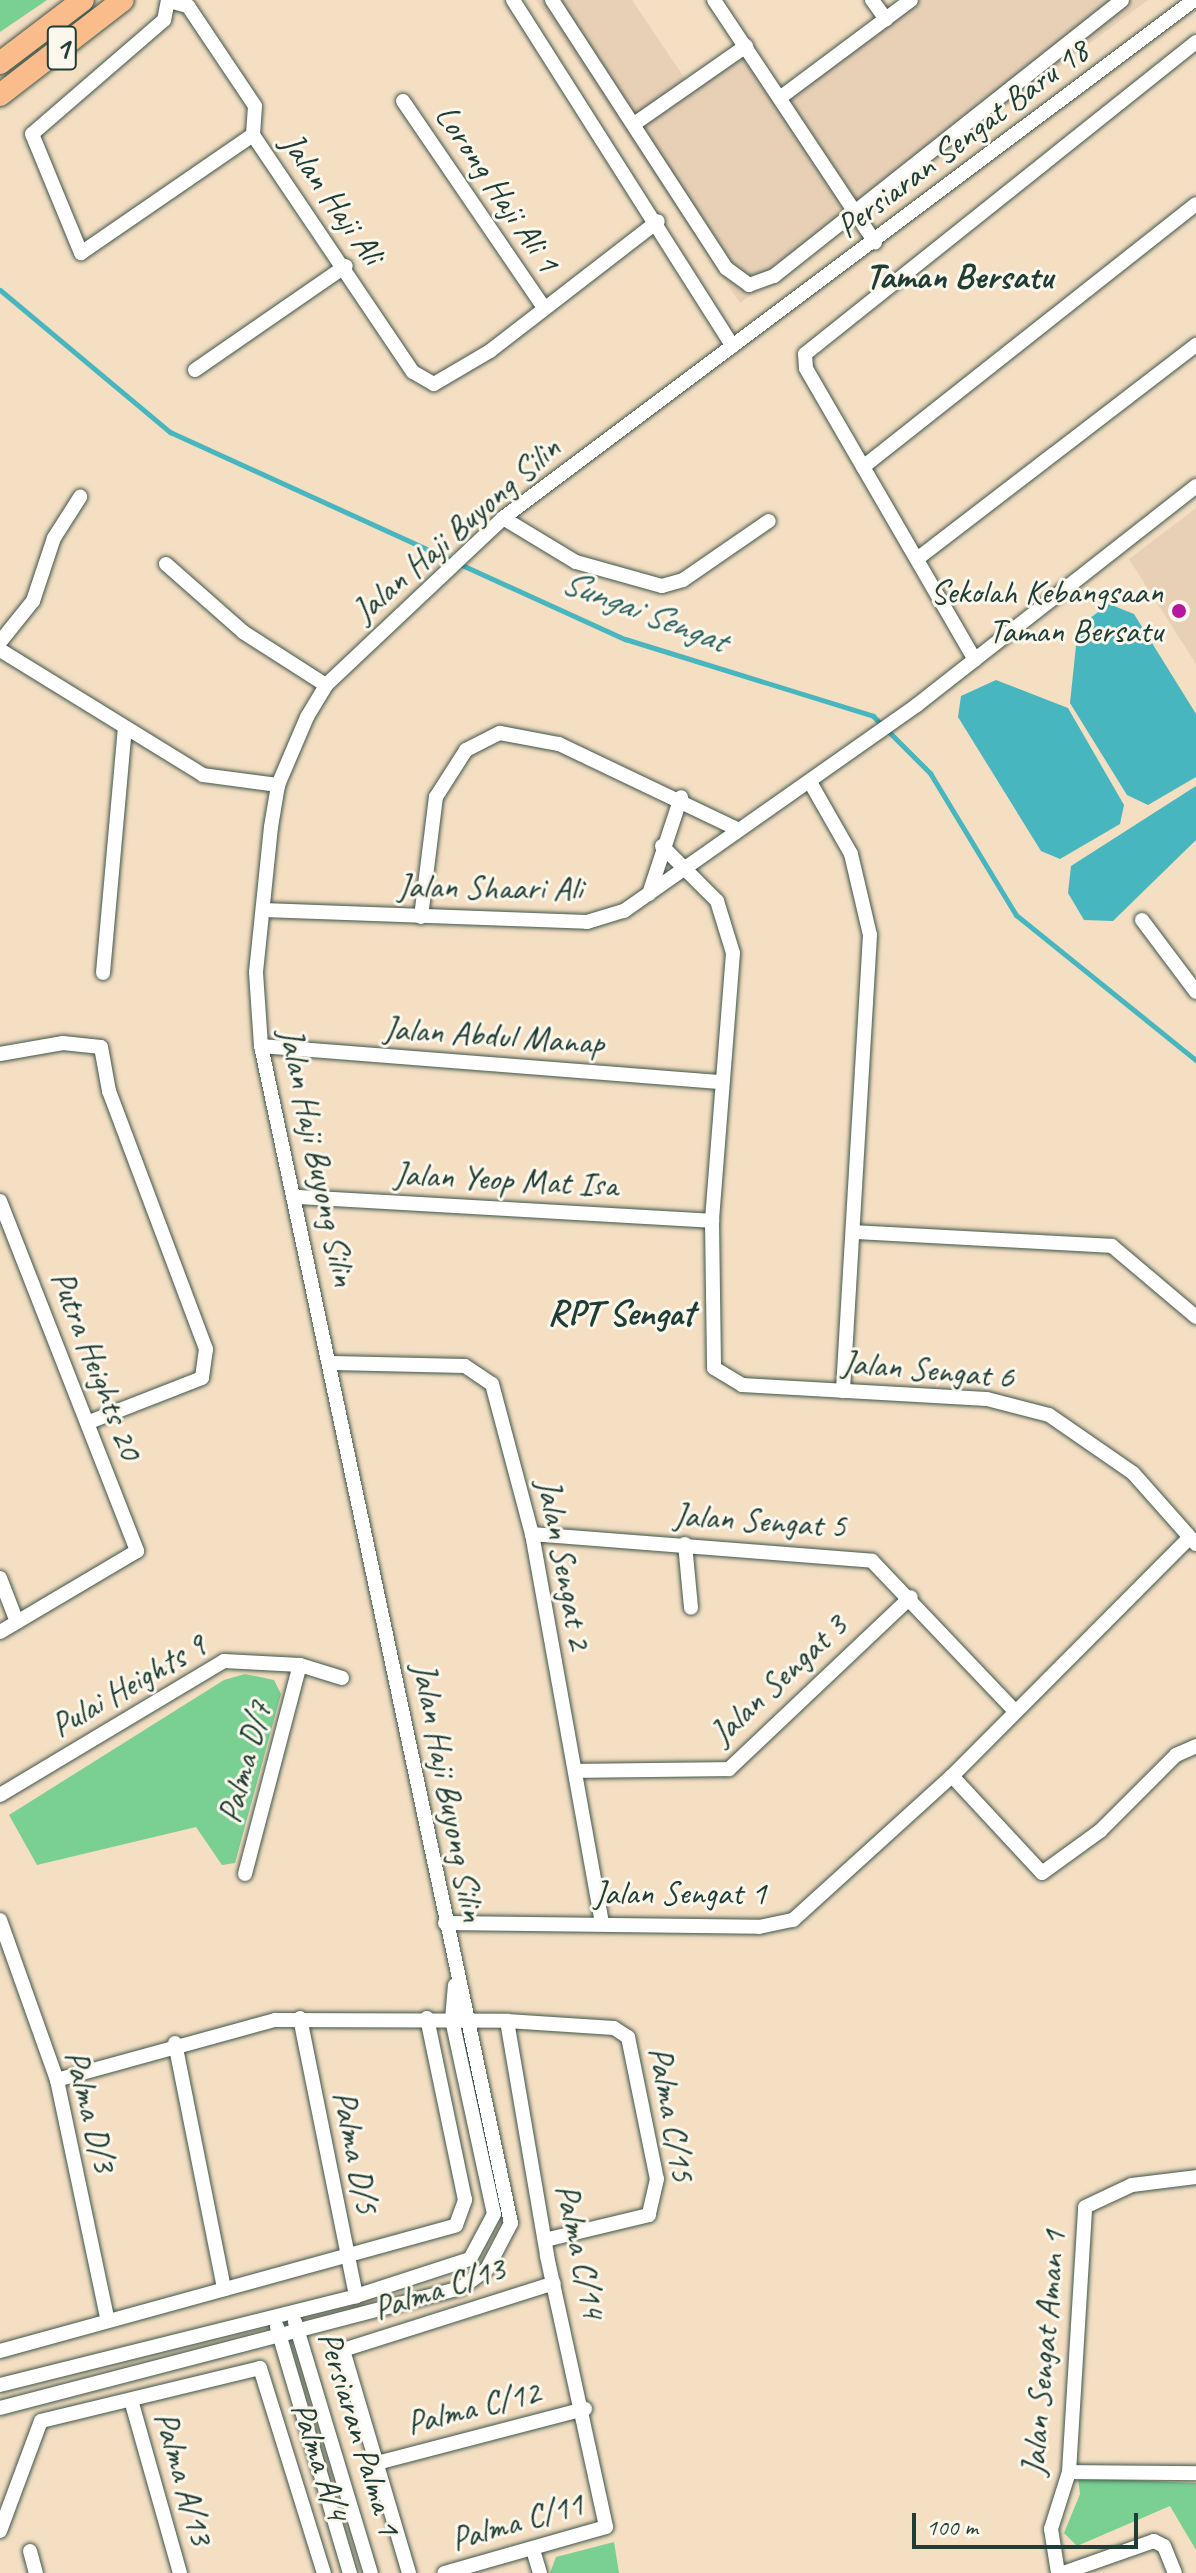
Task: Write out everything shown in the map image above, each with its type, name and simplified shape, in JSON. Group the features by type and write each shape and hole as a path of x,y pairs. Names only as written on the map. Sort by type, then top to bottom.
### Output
{"highway":[{"name":"1","path":"0,66 83,0"},
{"name":"1","path":"0,95 123,0"},
{"path":"0,66 18,70 75,38"}],"street":[{"path":"513,0 658,221 733,346"},
{"path":"552,0 637,122 726,268 749,285 774,276 1122,0"},
{"path":"714,0 875,242"},
{"path":"872,0 886,19"},
{"path":"781,97 911,0"},
{"path":"168,1 188,6 255,106 253,135"},
{"name":"Jalan Haji Ali","path":"168,1 164,20 32,134 73,248 88,253 253,135 346,266 413,372 434,384 544,308 658,221"},
{"name":"Persiaran Sengat Baru 18","path":"733,346 1193,6"},
{"path":"975,660 806,368 805,354 1196,42"},
{"path":"637,122 746,46"},
{"name":"Lorong Haji Ali 1","path":"403,101 544,308"},
{"path":"863,467 1196,204"},
{"path":"195,370 346,266"},
{"path":"917,559 1196,345"},
{"name":"Jalan Haji Buyong Silin","path":"455,1980 332,1363 261,1046 256,972 278,785 326,685 446,577 476,542 503,518 733,346"},
{"name":"Jalan Shaari Ali","path":"263,910 587,922 649,894 735,828 810,782 899,718 1196,486"},
{"path":"0,642 33,601 54,538 80,497"},
{"path":"503,518 576,562 662,586 683,580 769,521"},
{"path":"166,564 243,632 326,685"},
{"path":"0,650 203,775 278,785"},
{"path":"103,973 125,728"},
{"path":"421,917 436,797 447,772 482,739 538,735 681,797 735,828"},
{"path":"810,782 867,900 854,1232 843,1391"},
{"path":"649,894 662,846 681,797"},
{"path":"662,846 717,901 731,939 712,1221"},
{"path":"1142,920 1196,992"},
{"path":"0,1054 63,1043 101,1047 109,1091 206,1349 202,1378 89,1422"},
{"name":"Jalan Abdul Manap","path":"261,1046 722,1082"},
{"name":"Jalan Yeop Mat Isa","path":"297,1197 712,1221"},
{"name":"Putra Heights 20","path":"0,1201 137,1551 17,1622"},
{"name":"Jalan Sengat 6","path":"712,1221 710,1359 742,1385 987,1399 1049,1415 1133,1473 1192,1541"},
{"path":"854,1232 1112,1246 1196,1317"},
{"name":"Jalan Sengat 2","path":"332,1363 465,1366 483,1375 498,1398 532,1534 602,1922"},
{"name":"Jalan Sengat 5","path":"532,1534 853,1555 872,1561 911,1597 1015,1711"},
{"name":"Jalan Sengat 1","path":"445,1923 602,1922 759,1927 793,1920 952,1776 1192,1541"},
{"path":"685,1544 691,1608"},
{"path":"0,1578 17,1622 0,1632"},
{"name":"Jalan Sengat 3","path":"575,1771 729,1769 911,1597"},
{"name":"Pulai Heights 9","path":"0,1795 224,1661 300,1665 342,1678"},
{"name":"Palma D/7","path":"245,1874 300,1665"},
{"path":"952,1776 1042,1873 1100,1831 1176,1755 1196,1746"},
{"name":"Palma D/3","path":"0,1920 5,1946 57,2080 108,2321"},
{"path":"0,2385 457,2268 490,2228 491,2188 452,2019 455,1980"},
{"path":"0,2408 461,2288 481,2276 505,2241 509,2195 472,2019 455,1980"},
{"path":"57,2080 175,2043 300,2018 507,2021"},
{"name":"Palma D/5","path":"300,2018 356,2296"},
{"path":"0,2351 346,2254 447,2232 463,2216 427,2018"},
{"name":"Palma C/14","path":"507,2021 545,2240 585,2409 606,2527"},
{"name":"Palma C/15","path":"507,2021 614,2028 628,2037 657,2179 649,2215 545,2240"},
{"path":"175,2043 224,2289"},
{"name":"Jalan Sengat Aman 1","path":"1061,2573 1051,2529 1069,2472 1085,2207 1132,2185 1196,2177"},
{"name":"Palma C/13","path":"377,2463 343,2350 554,2283"},
{"name":"Persiaran Palma 1","path":"292,2310 371,2573"},
{"path":"273,2315 350,2573"},
{"name":"Palma A/4","path":"131,2400 260,2368 324,2573"},
{"path":"0,2531 41,2421 131,2400"},
{"name":"Palma A/13","path":"131,2400 180,2573"},
{"name":"Palma C/12","path":"377,2463 585,2409"},
{"path":"377,2463 409,2573"},
{"path":"1069,2472 1196,2473"},
{"name":"Palma C/11","path":"444,2573 606,2527"},
{"path":"1061,2573 1159,2541 1175,2573"},
{"path":"533,2550 540,2573"},
{"path":"30,2551 36,2573"}],"shaded area":[{"path":"536,0 632,0 688,83 744,45 778,94 903,0 1148,0 740,303"},
{"name":"Sekolah Kebangsaan Taman Bersatu","path":"1196,508 1196,664 1129,559"}],"green space":[{"path":"0,0 47,0 0,32"},
{"path":"245,1674 274,1680 281,1694 235,1863 222,1865 196,1827 37,1865 9,1815 224,1680"},
{"path":"1078,2478 1196,2483 1196,2550 1170,2506 1077,2546 1064,2533 1080,2494"},
{"path":"614,2542 619,2573 550,2573 556,2557"}],"water":[{"path":"1109,604 1134,614 1196,714 1196,777 1148,805 1127,795 1070,703 1078,627"},
{"path":"996,680 1068,708 1124,805 1120,824 1060,859 1041,851 958,717 961,696"},
{"path":"1196,786 1196,840 1113,921 1084,920 1068,893 1071,866"}],"waterway":[{"name":"Sungai Sengat","path":"0,290 170,432 625,639 873,716 930,773 1016,915 1196,1060"}],"place":[{"name":"Sekolah Kebangsaan Taman Bersatu","path":"1179,611"}],"district":[{"name":"Taman Bersatu","path":"959,277"},
{"name":"RPT Sengat","path":"621,1314"}]}
